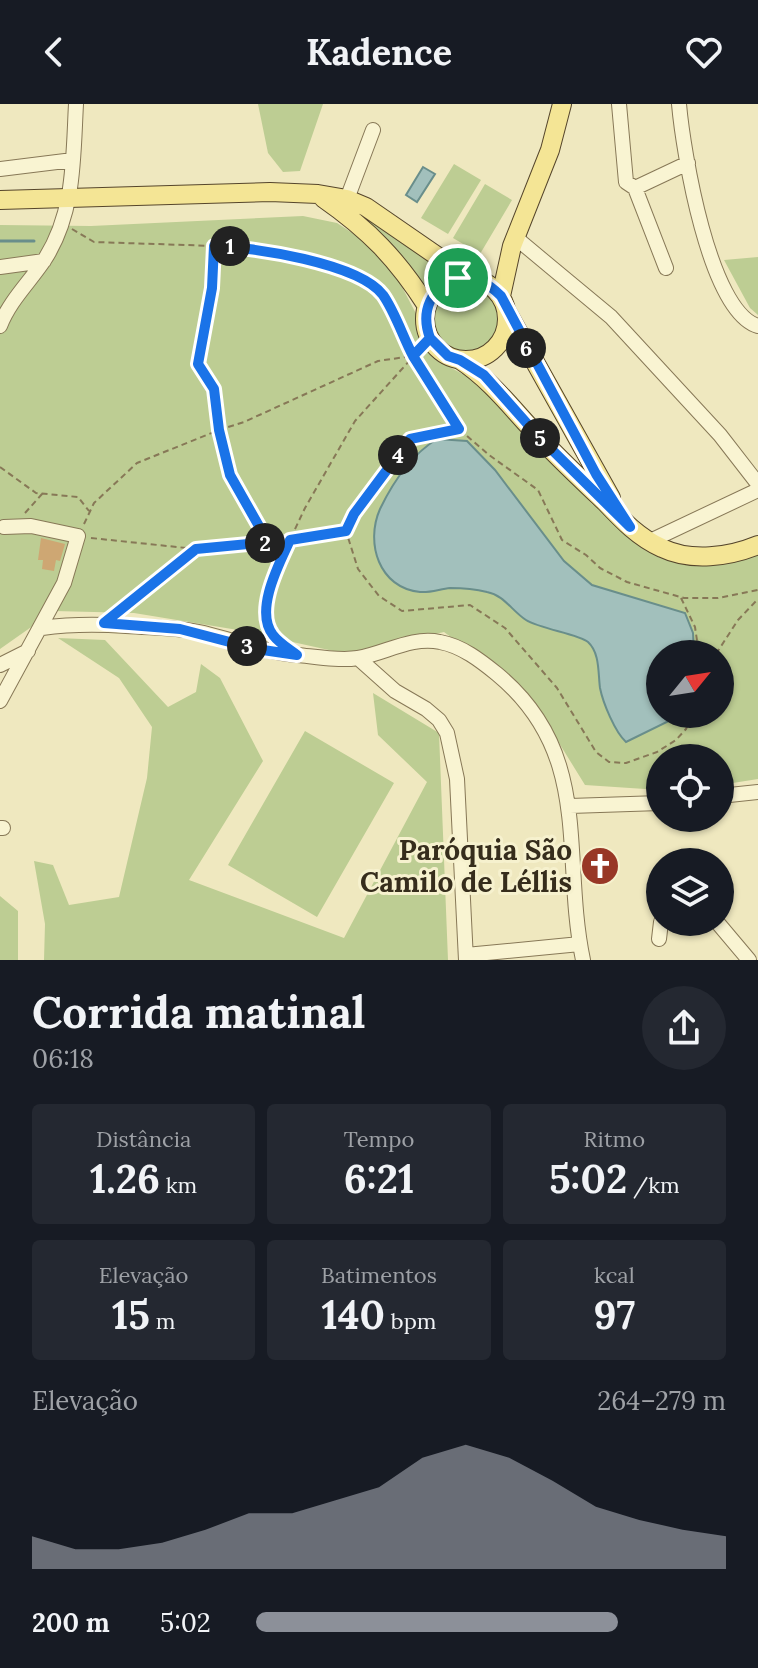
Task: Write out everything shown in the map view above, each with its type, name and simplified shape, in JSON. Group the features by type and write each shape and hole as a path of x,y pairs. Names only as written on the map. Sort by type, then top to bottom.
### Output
{"main road":[{"path":"460,360 485,356 496,348 507,325 504,304 514,242 550,150 562,104"},
{"path":"318,194 356,220 380,242 404,270 427,306"},
{"path":"0,200 318,194 347,199 366,207 491,286 504,304 596,474 630,527"},
{"path":"514,242 474,278 448,282 439,288 427,306 426,328 430,338 448,356 484,375 539,437 648,542 680,554 706,556 728,554 758,545"}],"street":[{"path":"0,326 17,294 44,261 70,198 76,104"},
{"path":"619,104 626,182 635,188 666,268"},
{"path":"679,104 702,229 721,282 743,318 758,326"},
{"path":"347,199 373,130"},
{"path":"0,169 73,160"},
{"path":"635,188 688,163"},
{"path":"514,242 611,317 720,435 758,487 648,542"},
{"path":"0,267 44,261"},
{"path":"0,701 64,583 78,536 31,526 6,526"},
{"path":"42,628 104,623 180,629 256,649 358,658 423,640 440,641 482,661 525,700 555,751 564,777 570,806 580,953 466,957 457,779 447,733 439,720 426,709 395,691 358,658"},
{"path":"0,665 29,651"},
{"path":"734,795 758,792"},
{"path":"570,806 646,803"},
{"path":"729,936 749,960"}],"path":[{"path":"61,223 94,242 246,247 345,270 382,293 413,356 459,429 538,490 562,540 600,568 627,582 680,597 718,598 758,590"},
{"path":"214,246 212,288 198,364 214,389 219,430 230,475 268,542"},
{"path":"297,655 270,633 267,617 269,584 305,508 355,421 430,338"},
{"path":"346,531 196,549 78,536 94,503 137,463 244,422 378,361 413,356"},
{"path":"459,429 410,439 354,514 346,531 358,569 379,596 402,611 470,605 505,628 557,688 596,752 609,762 626,763 657,752 676,740 686,728"},
{"path":"0,467 36,493 78,497 90,512"},
{"path":"6,526 31,508 43,493"},
{"path":"104,623 196,549"},
{"path":"680,597 695,627 697,640"},
{"path":"725,640 738,620 758,599"}],"green space":[{"path":"258,104 323,104 300,171 283,172 268,153"},
{"path":"454,164 481,180 448,234 421,218"},
{"path":"485,184 512,200 480,254 453,238"},
{"path":"357,211 442,270 423,292 354,215"},
{"path":"303,216 337,223 360,238 385,261 401,285 442,363 487,387 592,504 675,561 732,563 758,551 758,779 734,783 734,744 646,744 646,789 585,785 530,696 444,632 347,654 238,630 134,613 54,611 0,649 0,225 91,226"},
{"path":"758,257 758,315 750,308 724,260"},
{"path":"466,283 486,289 496,299 502,319 496,339 486,349 466,355 446,349 436,339 430,319 436,299 446,289"},
{"path":"58,638 105,640 168,707 196,692 201,664 220,678 263,761 189,880 344,938 427,782 378,735 373,693 439,733 448,960 44,960 45,924 34,861 53,865 69,905 119,897 147,778 152,727 119,678"},
{"path":"305,731 394,783 317,917 228,865"},
{"path":"0,896 18,911 18,960 0,960"}],"water":[{"path":"423,167 435,174 417,202 406,195"},
{"path":"437,439 467,441 495,470 564,561 592,585 685,613 693,640 646,640 646,728 655,728 626,742 607,709 600,688 597,657 588,642 526,620 493,594 455,588 420,592 406,589 385,573 375,549 376,522 391,489 419,453"}],"building":[{"path":"41,538 65,544 54,571 42,569 43,560 38,560"},
{"name":"Paróquia São Camilo de Léllis","path":"608,849 611,881 591,883 589,850"}],"waterway":[{"path":"0,241 34,241"}],"place":[{"name":"Paróquia São Camilo de Léllis","path":"600,866"}],"route":[{"path":"458,278 439,288 432,297 425,317 430,338 413,356 382,293 345,270 246,247 214,246 212,288 198,364 214,389 219,430 230,475 268,542 196,549 104,623 180,629 256,649 297,655 270,633 267,617 269,584 290,540 346,531 354,514 410,439 459,429 413,356 430,338 448,356 484,375 539,437 630,527 596,474 501,296 478,279 458,278"}]}
